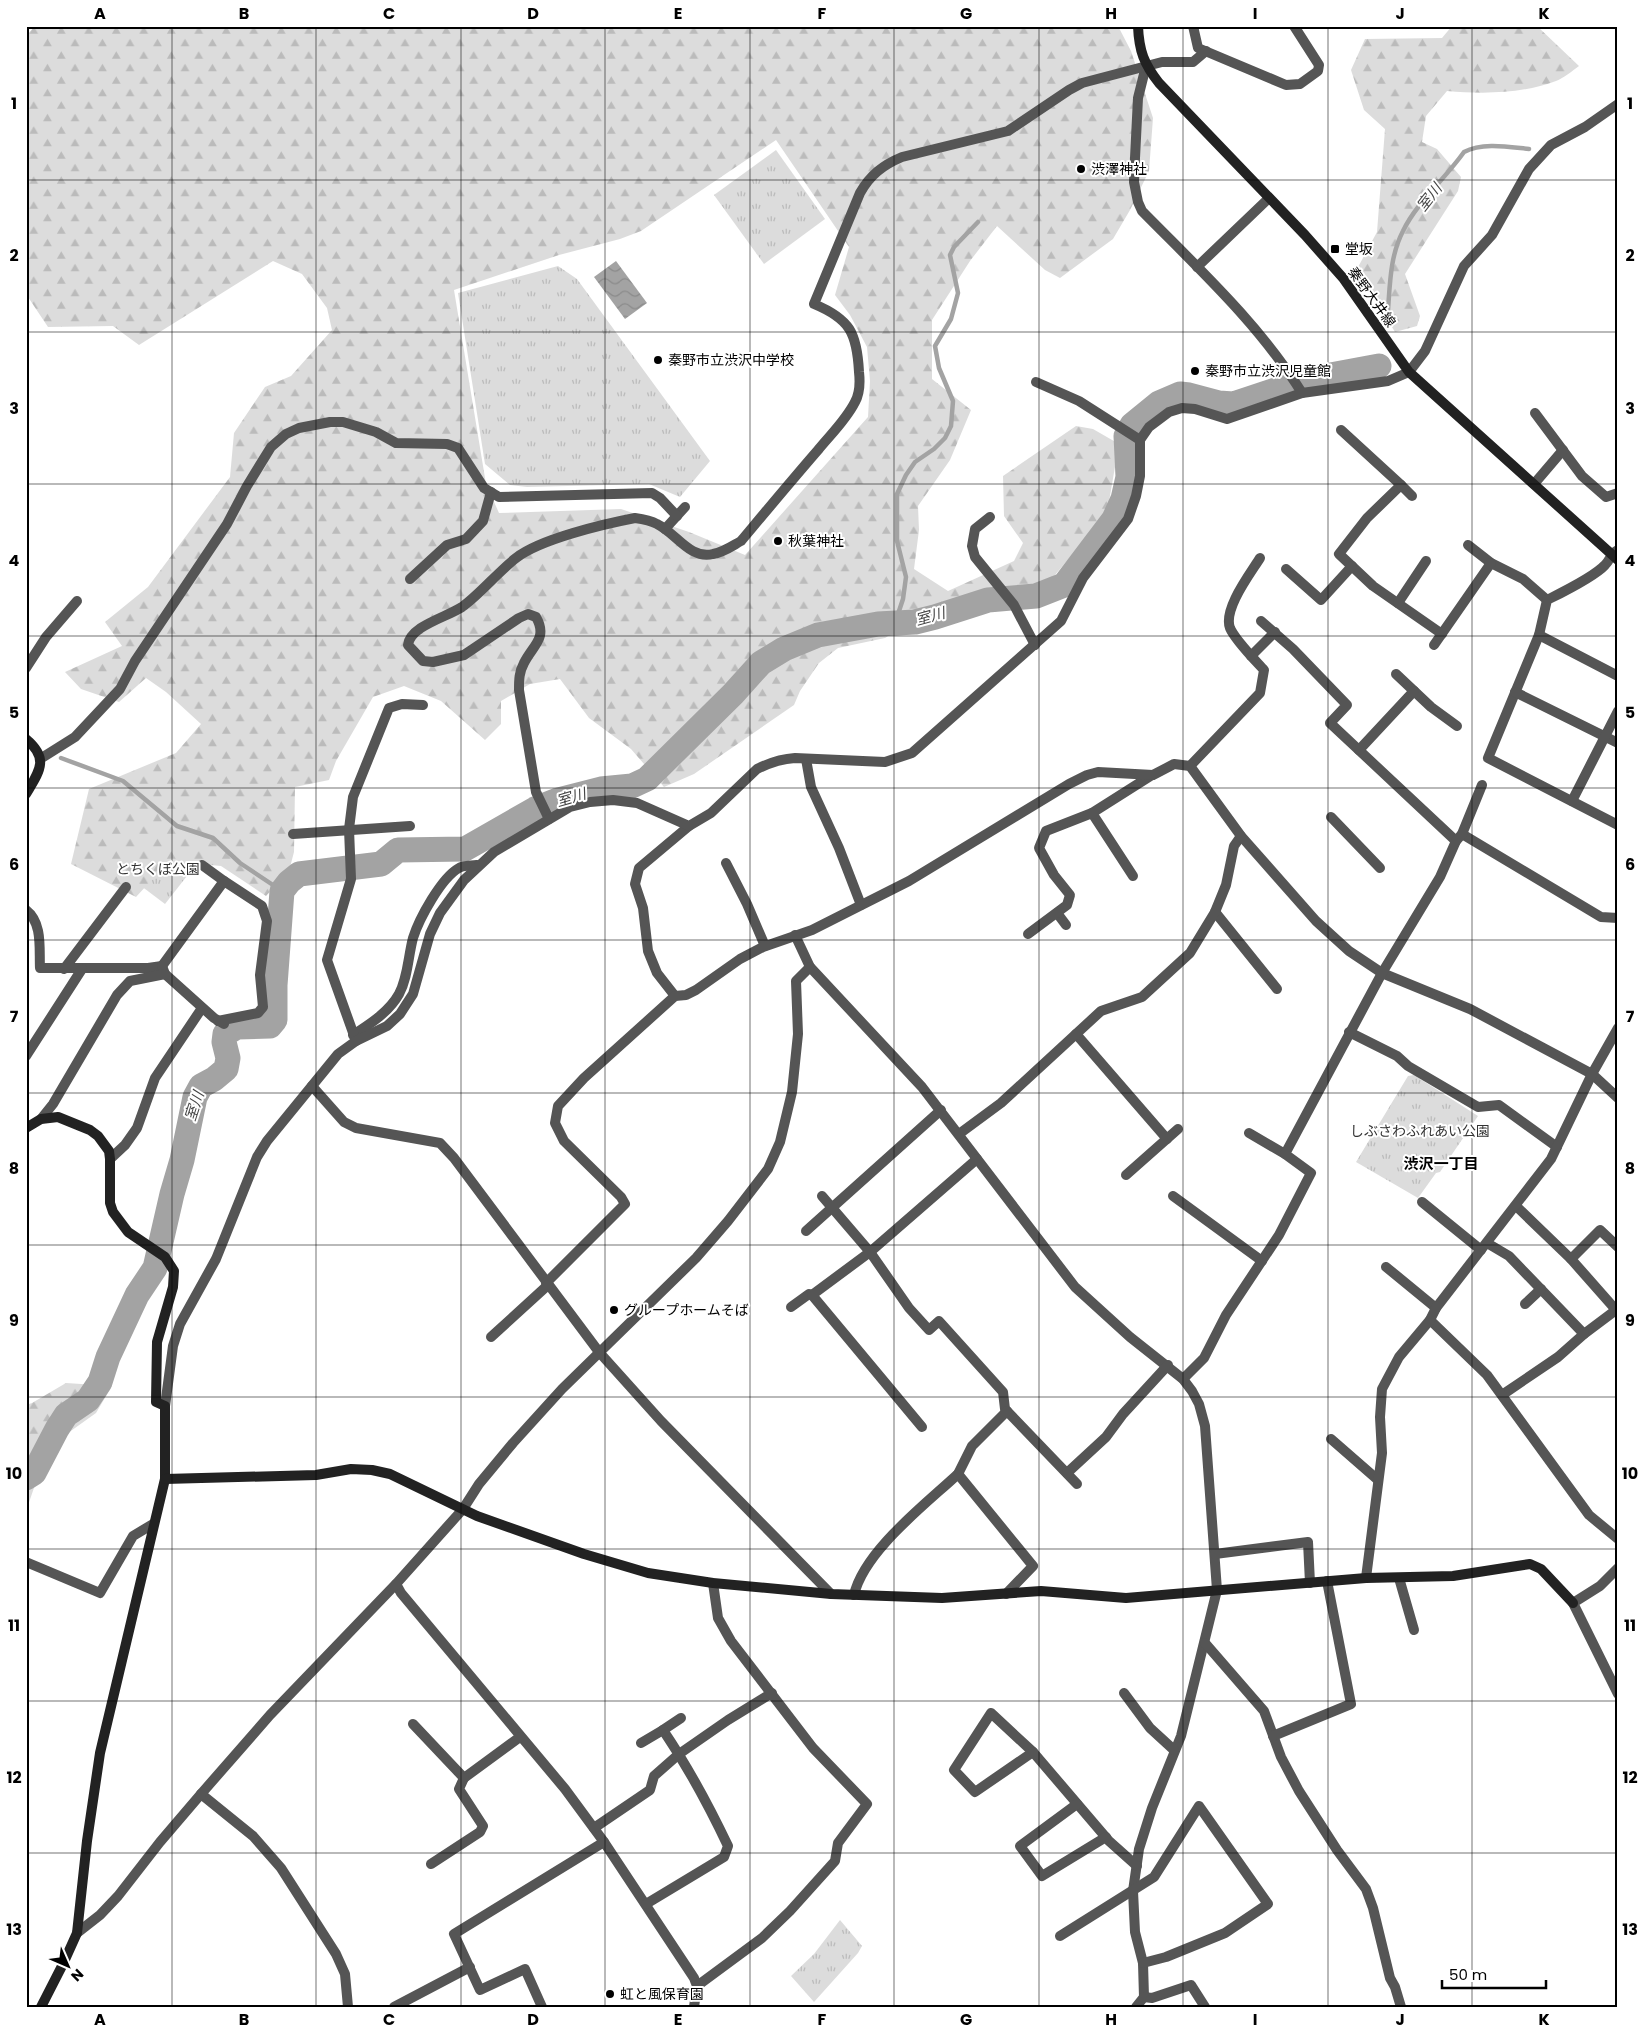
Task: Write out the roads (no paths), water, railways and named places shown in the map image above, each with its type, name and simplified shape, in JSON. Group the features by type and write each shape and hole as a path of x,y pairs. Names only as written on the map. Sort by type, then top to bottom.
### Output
{"street":[{"name":"秦野大井線","path":"1138,26 1146,66 1159,83 1270,198 1343,278 1410,372 1616,555"},
{"path":"1193,26 1198,48 1286,85 1300,84 1318,71 1319,65 1294,26"},
{"path":"548,816 536,792 518,690 519,676 524,662 540,636 541,626 536,617 528,614 518,618 464,655 433,662 423,661 408,645 408,639 414,632 462,606 517,556 535,546 619,521 635,518 647,520 664,529 697,553 711,555 724,551 741,541 841,424 856,400 860,382 854,336 834,313 814,304 860,193 867,181 878,170 902,156 1008,131 1082,83 1162,62 1193,62 1206,51"},
{"path":"1146,66 1138,98 1134,182 1142,211 1254,326 1301,391"},
{"path":"676,996 658,973 648,951 643,908 635,884 639,868 689,826 711,813 757,769 783,759 885,762 912,753 1061,621 1083,578 1128,519 1136,496 1140,476 1138,438 1169,412 1182,408 1196,409 1227,419 1301,391 1388,381 1410,372 1425,351 1464,266 1492,235 1529,168 1551,145 1585,127 1618,104"},
{"path":"1197,267 1270,198"},
{"path":"1036,382 1078,401 1138,438"},
{"path":"1535,413 1582,476 1606,497 1618,493"},
{"path":"40,759 75,737 120,689 151,637 227,524 271,447 286,434 299,428 330,422 343,422 376,432 396,443 447,444 458,448 484,488 499,497 652,493 660,498 677,516"},
{"path":"1341,430 1412,496"},
{"path":"1534,484 1563,450"},
{"path":"1401,485 1367,518 1339,554 1373,586 1442,634"},
{"path":"410,579 447,545 466,539 483,522 492,492"},
{"path":"664,529 685,507"},
{"path":"990,517 975,529 972,546 975,557 1014,605 1035,645"},
{"path":"1468,545 1491,563 1522,579 1547,600"},
{"path":"1616,555 1606,565 1574,586 1547,600 1538,635 1488,758 1618,825"},
{"path":"1190,766 1260,693 1264,670 1251,656 1230,627 1231,607 1260,558"},
{"path":"1398,603 1426,561"},
{"path":"1434,645 1491,563"},
{"path":"1286,569 1321,600 1352,566"},
{"path":"26,668 46,637 77,601"},
{"path":"1262,621 1347,705 1330,722 1459,838 1601,917 1618,918"},
{"path":"1251,656 1274,632"},
{"path":"1538,635 1618,676"},
{"path":"1396,674 1444,718 1457,726"},
{"path":"1359,750 1414,690"},
{"path":"1515,692 1618,743"},
{"path":"354,1038 327,960 351,879 349,829 354,797 389,708 402,704 423,705"},
{"path":"1572,801 1618,711"},
{"path":"26,739 38,749 40,759 40,770 26,794"},
{"path":"806,759 811,788 839,848 861,905"},
{"path":"1028,934 1067,906 1070,895 1054,875 1039,848 1046,831 1092,813 1174,764 1190,766 1241,836 1316,921 1349,950 1382,973 1470,1009 1592,1074 1618,1098"},
{"path":"491,1337 547,1284 625,1204 621,1197 564,1141 555,1123 558,1106 584,1078 676,996 686,996 740,959 765,946 795,934 812,930 909,881 1001,824 1087,775 1098,772 1153,775"},
{"path":"1284,1154 1382,973 1440,877 1482,785"},
{"path":"354,1038 388,1026 400,1014 413,994 430,934 440,912 477,865 548,816 590,802 613,800 638,803 689,826"},
{"path":"1092,813 1133,876"},
{"path":"1331,817 1380,868"},
{"path":"293,834 410,826"},
{"path":"959,1134 1001,1102 1101,1011 1142,997 1190,953 1215,912 1226,885 1234,846 1241,836"},
{"path":"726,863 747,904 765,946"},
{"path":"26,910 32,914 38,925 40,968 148,968 164,970 202,1008 222,1023 258,1013 262,1007 260,975 268,921 262,906 202,865"},
{"path":"41,2007 77,1933 87,1842 100,1753 165,1479 166,1406 173,1346 180,1324 216,1258 258,1157 268,1141 328,1066 354,1038 383,1013 399,993 406,975 414,935 441,887 457,868 477,865"},
{"path":"42,1119 53,1104 116,995 130,981 164,970 224,881"},
{"path":"64,969 126,887"},
{"path":"1215,912 1277,989"},
{"path":"1057,913 1066,925"},
{"path":"795,934 810,967 941,1110 1075,1287 1130,1337 1183,1379 1192,1391 1206,1426 1217,1590 1181,1736 1174,1750 1139,1849 1133,1892 1135,1932 1143,1963 1144,1997 1136,2007"},
{"path":"77,1933 100,1915 118,1896 160,1842 270,1715 396,1584 462,1510 513,1443 599,1352 696,1258 728,1221 768,1169 780,1142 792,1092 798,1034 796,981 810,967"},
{"path":"26,1056 82,969"},
{"path":"110,1159 124,1146 137,1128 155,1078 202,1008"},
{"path":"1366,1578 1382,1453 1380,1418 1382,1388 1399,1357 1430,1320 1436,1308 1551,1159 1592,1074 1618,1028"},
{"path":"1350,1032 1397,1056 1408,1066 1478,1107 1499,1105 1557,1147"},
{"path":"1076,1034 1167,1139"},
{"path":"312,1086 344,1122 356,1128 440,1142 454,1158 599,1352 661,1421 831,1594"},
{"path":"806,1231 941,1110"},
{"path":"26,1128 42,1119 58,1117 90,1130 104,1142 110,1159 110,1203 113,1212 128,1232 165,1257 174,1271 173,1287 157,1342 156,1402 166,1406"},
{"path":"1126,1175 1178,1129"},
{"path":"1183,1379 1204,1358 1226,1315 1279,1235 1311,1173 1249,1133"},
{"path":"791,1307 809,1294 812,1295 870,1252 977,1159"},
{"path":"822,1196 870,1252 909,1308 929,1330 939,1321 1003,1392 1005,1410 1077,1484"},
{"path":"1174,1196 1262,1261"},
{"path":"1422,1202 1484,1246 1509,1256 1584,1334"},
{"path":"1502,1395 1558,1358 1584,1334 1616,1310 1571,1259 1516,1206"},
{"path":"1571,1259 1600,1230 1618,1247"},
{"path":"1386,1267 1436,1308"},
{"path":"1525,1304 1542,1289"},
{"path":"812,1295 922,1427"},
{"path":"1430,1320 1487,1374 1589,1515 1618,1539"},
{"path":"1067,1473 1106,1437 1123,1414 1168,1366"},
{"path":"854,1595 857,1583 891,1536 958,1474 972,1446 1007,1411"},
{"path":"1330,1439 1378,1480"},
{"path":"165,1479 316,1475 351,1468 372,1470 390,1474 462,1510 584,1554 648,1573 713,1583 831,1594 942,1598 1041,1591 1126,1598 1366,1578 1453,1576 1530,1564 1541,1569 1573,1603 1618,1694"},
{"path":"958,1474 1033,1566 1006,1594"},
{"path":"26,1562 100,1593 133,1536 153,1524"},
{"path":"1215,1554 1308,1542 1310,1583"},
{"path":"1573,1603 1600,1586 1618,1568"},
{"path":"1399,1578 1414,1630"},
{"path":"1273,1736 1351,1704 1327,1581"},
{"path":"696,1986 762,1938 790,1911 835,1861 838,1843 867,1804 813,1748 730,1641 718,1618 713,1583"},
{"path":"396,1584 401,1593 565,1789 604,1842 694,1978 696,1986 694,2007"},
{"path":"1205,1643 1264,1711 1281,1757 1299,1791 1337,1850 1366,1889 1373,1908 1390,1978 1395,1986 1400,2007"},
{"path":"594,1828 650,1790 654,1776 679,1754 728,1720 772,1693"},
{"path":"1124,1693 1150,1728 1174,1750"},
{"path":"1033,1752 975,1792 954,1770 992,1713 1033,1752 1106,1838 1137,1866"},
{"path":"641,1743 681,1718"},
{"path":"413,1724 464,1778"},
{"path":"646,1904 724,1857 728,1846 708,1804 663,1730"},
{"path":"431,1864 480,1832 483,1826 459,1789 464,1778 520,1737"},
{"path":"201,1794 253,1836 281,1868 336,1954 346,1974 348,2007"},
{"path":"1077,1804 1020,1846 1042,1876 1106,1838"},
{"path":"1060,1936 1133,1892 1154,1877 1199,1806 1268,1904 1225,1933 1166,1958 1143,1963"},
{"path":"542,2007 525,1969 480,1990 454,1934 604,1842"},
{"path":"395,2006 470,1967"},
{"path":"1144,1997 1152,1998 1191,1985 1205,2007"}],"water":[{"path":"616,261 647,303 625,319 594,277"}],"waterway":[{"name":"室川","path":"1388,310 1393,260 1403,231 1423,200 1464,152 1488,146 1529,149"},
{"path":"895,623 903,599 906,577 897,541 897,494 915,462 934,449 945,438 951,426 953,401 939,368 935,346 951,319 958,293 950,255 954,247 978,222"},
{"name":"室川","path":"26,1478 34,1473 66,1415 88,1400 100,1382 108,1357 137,1295 155,1268 182,1160 195,1097 201,1086 214,1079 226,1069 228,1058 224,1042 225,1034 237,1027 270,1026 275,1020 275,985 282,891 289,882 299,874 381,864 398,850 465,849 535,809 558,800 601,789 632,786 647,779 733,694 761,663 784,649 818,635 878,624 915,622 988,600 1036,596 1064,585 1114,519 1123,499 1128,477 1126,436 1132,425 1159,403 1180,394 1219,403 1233,404 1309,379 1379,366"},
{"path":"61,758 123,781 177,826 213,838 240,863 282,891"}],"place":[{"name":"渋澤神社","path":"1081,169"},
{"name":"堂坂","path":"1335,249"},
{"name":"秦野市立渋沢中学校","path":"658,360"},
{"name":"秦野市立渋沢児童館","path":"1195,371"},
{"name":"秋葉神社","path":"778,541"},
{"name":"グループホームそば","path":"614,1310"},
{"name":"虹と風保育園","path":"610,1994"}],"district":[{"name":"渋沢一丁目","path":"1441,1163"}],"park label":[{"name":"とちくぼ公園","path":"158,869"},
{"name":"しぶさわふれあい公園","path":"1420,1131"}]}
